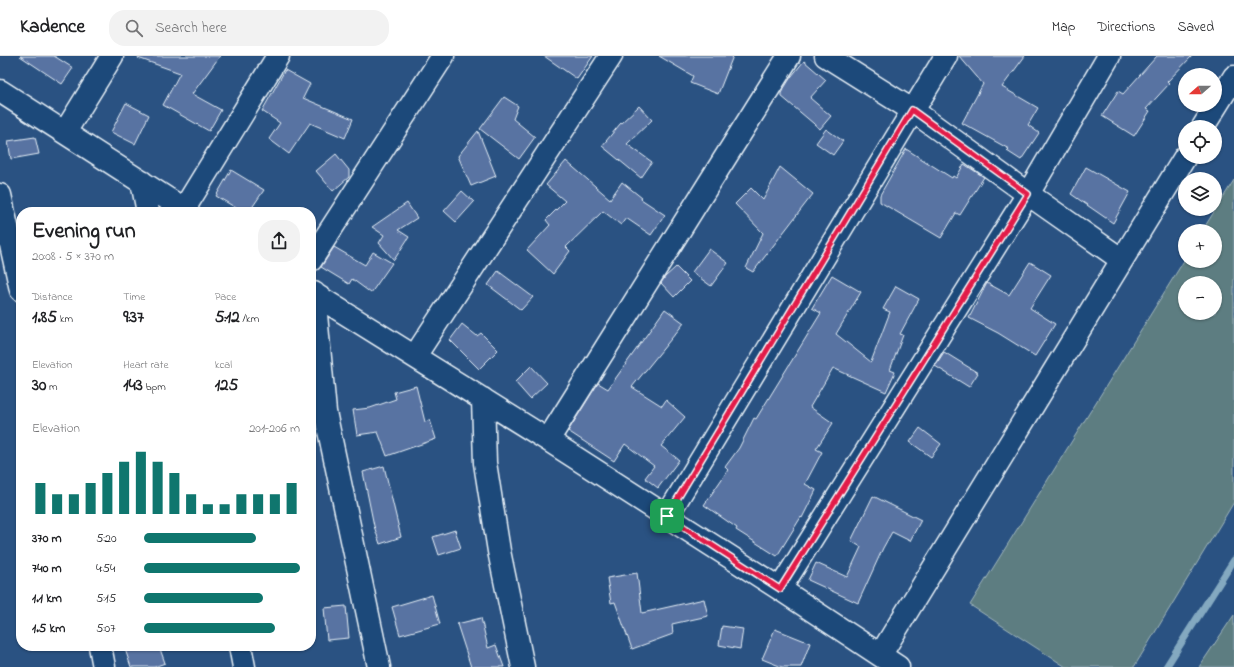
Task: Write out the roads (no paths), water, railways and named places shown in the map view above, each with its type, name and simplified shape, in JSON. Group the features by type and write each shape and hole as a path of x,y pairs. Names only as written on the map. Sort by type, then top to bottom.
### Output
{"street":[{"path":"65,132 112,56"},
{"path":"188,207 278,56"},
{"path":"316,252 443,56"},
{"path":"415,356 611,56"},
{"path":"548,440 789,56"},
{"path":"826,56 912,110 1122,260"},
{"path":"667,516 946,56"},
{"path":"780,589 1028,194 1109,56"},
{"path":"1207,120 1234,77"},
{"path":"0,91 180,207"},
{"path":"881,654 1181,164"},
{"path":"142,182 147,207"},
{"path":"0,195 16,267"},
{"path":"316,294 667,516 881,654 898,667"},
{"path":"316,329 325,412 379,667"},
{"path":"483,399 485,463 498,551 523,667"},
{"path":"101,651 104,667"},
{"path":"241,651 244,667"}],"waterway":[{"path":"1166,667 1234,560"}]}
